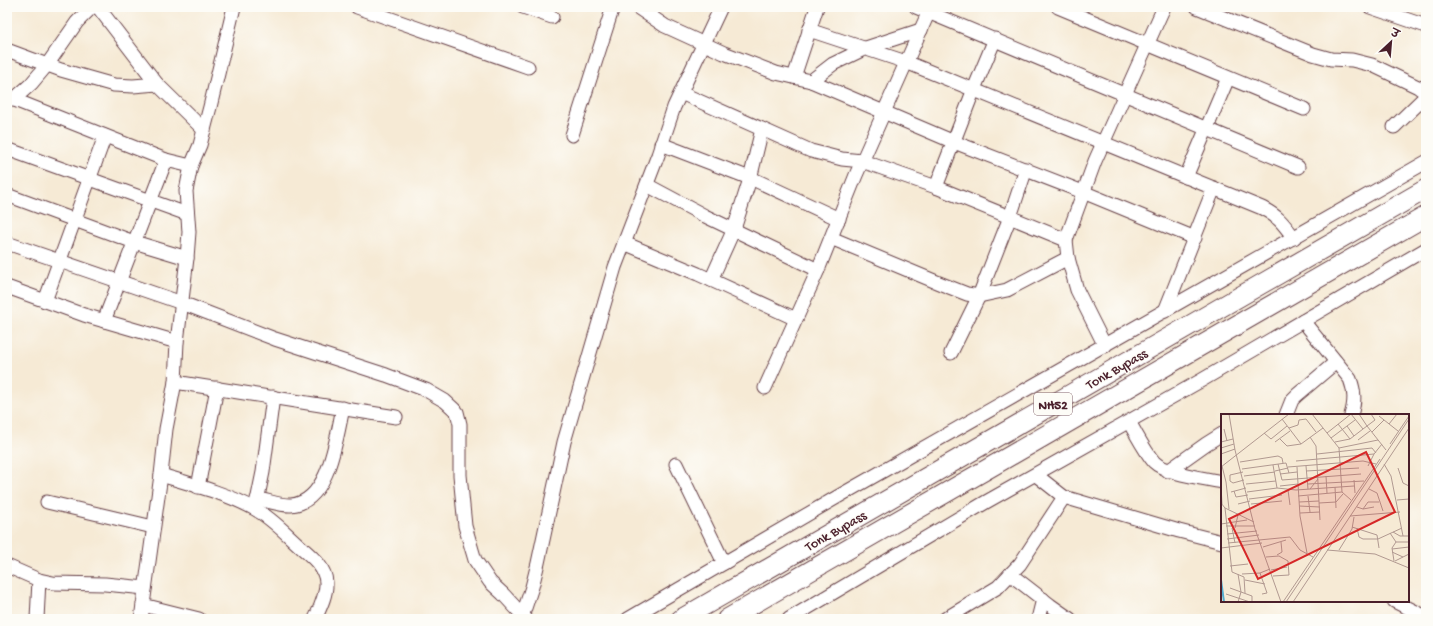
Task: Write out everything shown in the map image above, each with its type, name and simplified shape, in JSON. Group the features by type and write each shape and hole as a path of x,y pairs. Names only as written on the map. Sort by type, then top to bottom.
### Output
{"highway":[{"name":"Tonk Bypass","path":"681,619 1426,189"},
{"name":"NH52","path":"727,619 1426,216"}],"street":[{"path":"10,99 31,84 47,65 74,27 92,7"},
{"path":"98,7 157,84 204,130"},
{"path":"141,619 166,429 175,382 177,342 189,232 186,191 191,166 200,145 204,130 234,7"},
{"path":"358,7 528,67"},
{"path":"523,7 552,17"},
{"path":"572,135 613,7"},
{"path":"637,7 665,26 704,44 776,73 811,81 954,142 1026,169 1194,238"},
{"path":"524,617 538,563 564,442 615,267 647,185 674,107 721,7"},
{"path":"794,77 817,7"},
{"path":"916,7 930,9 995,39 1298,167"},
{"path":"1058,7 1304,109"},
{"path":"1105,346 1077,290 1068,258 1066,240 1083,192 1103,143 1164,7"},
{"path":"1196,7 1313,54 1331,59 1352,60 1372,65 1418,87 1426,93"},
{"path":"1370,7 1426,26"},
{"path":"765,388 818,270 862,162 930,9"},
{"path":"809,30 906,62 1262,208 1276,216 1294,238"},
{"path":"811,81 833,64 866,48 921,30"},
{"path":"936,186 995,39"},
{"path":"7,50 61,70 114,85 133,86 157,84"},
{"path":"1186,176 1228,78"},
{"path":"681,93 762,128 810,151 842,159 862,162 936,186 1066,240"},
{"path":"1394,127 1426,96"},
{"path":"10,99 166,160 191,166"},
{"path":"711,280 734,229 750,179 762,128"},
{"path":"46,301 105,136"},
{"path":"661,144 750,179 839,219"},
{"path":"7,149 187,214"},
{"path":"104,321 166,160"},
{"path":"628,619 839,496 1426,162"},
{"path":"951,353 979,296 1010,217 1026,169"},
{"path":"647,185 705,216 818,270"},
{"path":"1165,311 1214,188"},
{"path":"7,195 134,242 187,258"},
{"path":"831,238 939,284 967,294 979,296 1007,290 1068,258"},
{"path":"7,243 182,303 275,339 386,375 426,390 445,401 457,412 460,424 460,475 465,526 475,560 490,582 524,617"},
{"path":"624,243 711,280 796,319"},
{"path":"789,619 986,502 1129,422 1426,249"},
{"path":"7,287 84,315 177,342"},
{"path":"1303,321 1350,379 1354,390 1354,406 1351,414"},
{"path":"1286,414 1292,400 1336,362"},
{"path":"175,382 396,417"},
{"path":"198,487 217,388"},
{"path":"256,504 263,472 273,397"},
{"path":"161,475 256,504 290,506 305,502 314,495 325,476 344,408"},
{"path":"1129,422 1144,448 1155,463 1168,471 1221,482"},
{"path":"1168,471 1221,435"},
{"path":"676,464 724,563"},
{"path":"1036,475 1064,497 1221,542"},
{"path":"945,619 998,587 1020,564 1064,497"},
{"path":"47,502 153,526"},
{"path":"256,504 271,520 313,558 322,569 326,582 325,596 314,619"},
{"path":"7,566 39,580 53,583 105,584 145,588"},
{"path":"1010,574 1070,619"},
{"path":"37,619 39,580"},
{"path":"1038,619 1043,600"},
{"path":"1396,602 1426,617"},
{"path":"143,605 200,619"}]}
